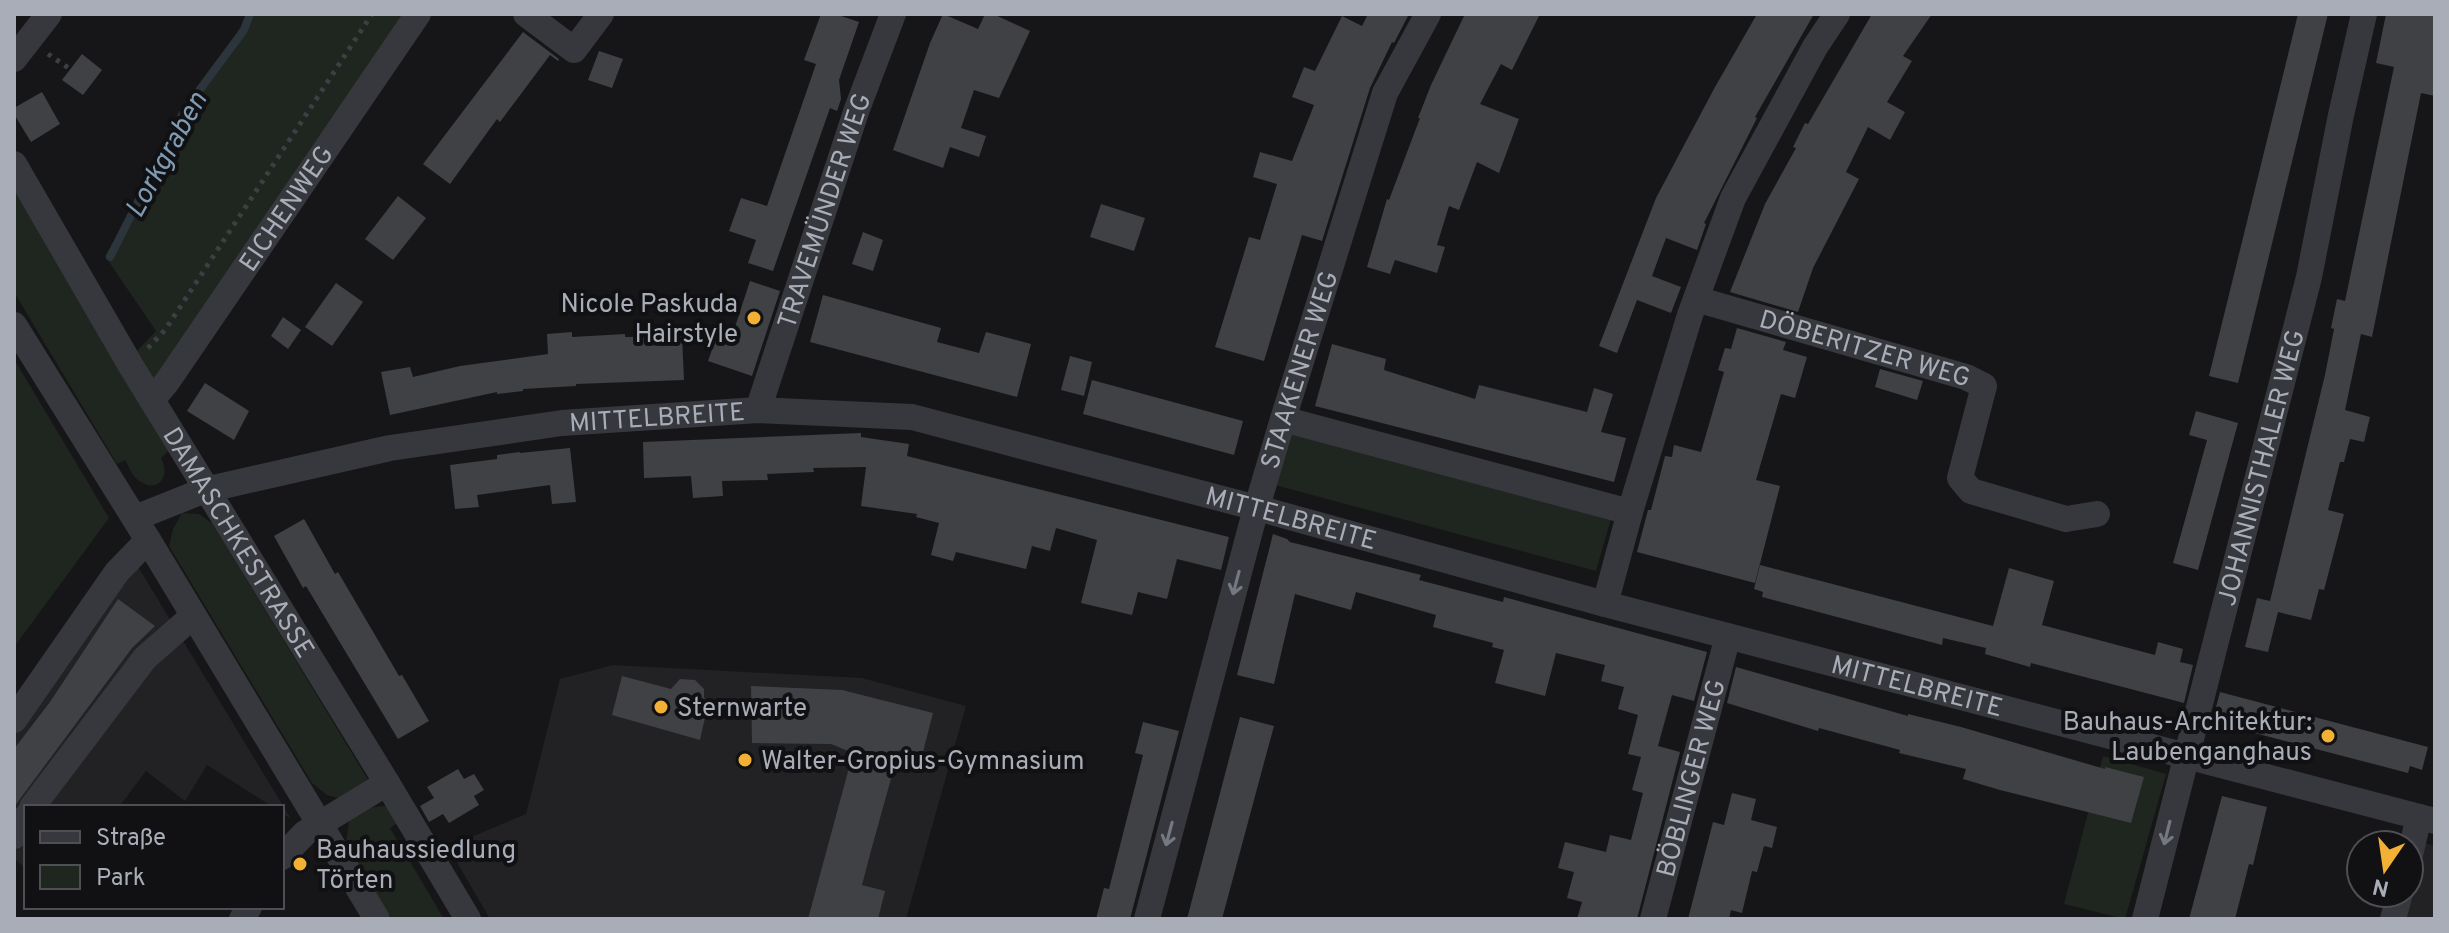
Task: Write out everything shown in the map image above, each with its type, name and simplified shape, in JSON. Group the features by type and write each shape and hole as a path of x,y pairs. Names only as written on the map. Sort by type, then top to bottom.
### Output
{"street":[{"path":"14,59 49,14"},
{"name":"EICHENWEG","path":"152,400 418,14"},
{"path":"526,14 574,50 601,14"},
{"name":"TRAVEMÜNDER WEG","path":"758,410 857,109 893,14"},
{"name":"STAAKENER WEG","path":"1147,919 1283,419 1385,93 1428,14"},
{"path":"1605,604 1696,299 1733,198 1815,47 1837,14"},
{"name":"JOHANNISTHALER WEG","path":"2145,919 2309,277 2364,14"},
{"name":"DAMASCHKESTRASSE","path":"14,164 205,490 468,919"},
{"name":"DÖBERITZER WEG","path":"1696,299 1966,377 1984,386 1960,478 1965,485 1971,491 2066,519 2097,514"},
{"path":"14,325 377,919"},
{"name":"MITTELBREITE","path":"141,529 160,506 205,490 390,448 562,423 758,410 912,417 1605,604 2427,819"},
{"path":"1283,419 1630,512"},
{"path":"14,720 117,572 141,529"},
{"path":"34,805 145,658 193,616"},
{"name":"BÖBLINGER WEG","path":"1653,919 1728,636"},
{"path":"284,855 305,833 387,783"}],"path":[{"path":"131,366 165,330 372,14"}],"shaded area":[{"path":"134,560 283,805 270,805 207,765 185,801 146,771 120,805 24,805 24,866 14,859 14,736"},
{"name":"Walter-Gropius-Gymnasium","path":"613,665 862,678 966,706 906,919 490,919 448,847 526,814 560,679"},
{"path":"2425,843 2435,846 2435,919 2401,919 2404,909 2425,909"}],"green space":[{"path":"248,14 405,14 319,136 155,382 136,352 156,331 105,256"},
{"path":"14,184 168,451 161,458 164,476 157,484 147,485 138,480 125,460 117,464 14,292"},
{"path":"14,359 109,518 14,647"},
{"path":"1291,429 1612,515 1596,571 1275,485"},
{"path":"182,513 199,514 213,524 370,783 342,799 327,795 312,783 169,546 173,529"},
{"path":"2103,756 2166,774 2125,919 2064,904"},
{"path":"386,806 400,821 390,828 444,919 392,919 346,843 349,821 366,808"}],"building":[{"path":"821,14 835,14 859,22 839,80 841,99 837,111 830,108 773,271 748,263 756,240 729,231 741,198 767,206 816,64 804,60"},
{"path":"943,14 978,29 985,14 993,14 1030,31 999,98 974,90 961,128 986,136 979,157 950,147 943,168 893,150"},
{"path":"1368,14 1409,14 1370,88 1322,241 1302,235 1264,361 1215,347 1249,237 1260,240 1277,184 1253,177 1260,152 1292,161 1314,105 1292,97 1304,67 1315,71 1342,16 1362,26"},
{"path":"1465,14 1540,14 1512,70 1501,64 1480,104 1519,119 1499,173 1477,162 1459,210 1449,206 1437,245 1445,247 1437,273 1395,260 1390,274 1367,267 1387,199 1418,118"},
{"path":"1757,14 1814,14 1755,117 1704,223 1697,250 1666,238 1652,276 1681,287 1671,313 1637,300 1617,353 1599,346 1656,198"},
{"path":"1872,14 1932,14 1903,56 1912,61 1887,102 1905,112 1890,140 1868,127 1846,172 1859,179 1813,268 1798,312 1730,292 1765,204 1796,148 1793,147 1805,123 1808,124"},
{"path":"2298,14 2328,14 2238,383 2209,376"},
{"path":"2386,14 2435,14 2435,96 2421,93 2372,337 2361,334 2345,410 2370,417 2364,442 2350,439 2344,462 2340,462 2328,510 2344,514 2324,590 2319,589 2311,620 2278,612 2268,652 2245,647 2257,598 2270,601 2325,375 2337,299 2345,301 2394,67 2376,63"},
{"path":"523,32 559,59 550,55 500,122 497,119 450,184 423,164"},
{"path":"599,51 623,59 612,88 588,80"},
{"path":"82,54 102,70 83,95 62,80"},
{"path":"42,92 60,124 31,142 14,114 14,108"},
{"path":"398,196 426,218 393,260 365,239"},
{"path":"1101,204 1145,218 1134,251 1090,237"},
{"path":"863,232 883,240 873,271 852,264"},
{"path":"750,281 780,291 752,376 708,361 718,332 732,336"},
{"path":"336,283 363,302 332,346 305,327"},
{"path":"823,295 941,328 937,342 979,353 986,332 1031,344 1017,397 810,342"},
{"path":"283,317 301,330 288,349 271,336"},
{"path":"1737,328 1786,342 1783,350 1807,357 1795,398 1781,394 1756,480 1780,486 1755,583 1637,552 1665,456 1672,457 1674,445 1701,452 1724,372 1718,370 1725,348 1731,349"},
{"path":"572,332 572,337 625,334 625,337 682,336 684,380 576,384 497,392 390,415 381,372 410,367 413,377 460,366 548,354 547,334"},
{"path":"1332,344 1386,359 1384,370 1475,399 1479,385 1587,412 1594,388 1613,394 1601,432 1626,438 1614,482 1315,406"},
{"path":"1070,356 1092,362 1084,396 1061,390"},
{"path":"1880,369 1923,381 1917,400 1875,387"},
{"path":"1092,380 1243,421 1234,455 1083,414"},
{"path":"205,383 249,411 234,440 187,411"},
{"path":"2196,411 2238,423 2198,570 2173,563 2207,440 2189,435"},
{"path":"861,433 861,437 909,444 907,456 1229,537 1221,570 1177,559 1167,599 1138,592 1132,615 1081,603 1097,540 1056,528 1050,551 1032,546 1026,569 956,552 953,561 931,555 939,523 916,517 917,514 861,506 866,467 813,468 814,472 767,474 768,480 722,481 723,496 693,498 691,476 644,478 643,442"},
{"path":"570,448 576,502 552,504 550,485 477,495 479,507 455,509 450,465 497,459 497,455"},
{"path":"304,519 335,574 338,572 429,721 398,739 274,536"},
{"path":"1273,534 1290,542 1421,575 1419,580 1503,602 1504,597 1707,652 1694,701 1672,695 1658,746 1680,752 1637,919 1577,919 1582,902 1567,898 1574,872 1558,868 1565,842 1606,852 1610,835 1631,840 1643,793 1632,790 1641,757 1628,754 1638,715 1618,709 1624,687 1601,681 1605,665 1556,653 1545,696 1495,683 1504,650 1492,647 1493,643 1433,627 1436,615 1356,592 1351,610 1295,594 1274,684 1237,675"},
{"path":"1760,565 1993,626 2009,568 2054,581 2042,625 2155,655 2158,642 2183,649 2180,662 2193,665 2184,703 2031,663 2030,667 1985,654 1986,648 1943,638 1942,645 1762,597 1763,592 1754,589"},
{"path":"118,599 155,626 132,648 14,807 14,749 50,702"},
{"path":"1736,667 1908,716 1961,727 2105,769 2144,777 2131,823 2000,790 1963,779 1966,769 1899,753 1900,750 1819,728 1818,731 1727,703"},
{"name":"Sternwarte","path":"622,676 671,689 680,679 695,680 704,689 704,698 709,700 700,740 612,715"},
{"path":"751,686 842,690 933,713 922,756 899,750 872,847 862,885 885,891 878,919 808,919 853,753 831,744 752,743"},
{"name":"Bauhaus-Architektur: Laubenganghaus","path":"2220,692 2428,747 2422,770 2410,766 2408,773 2228,726 2230,720 2220,717 2222,713 2215,711"},
{"path":"1240,717 1274,726 1222,919 1187,919"},
{"path":"1143,722 1179,731 1130,919 1096,919 1104,888 1109,889 1143,755 1135,753"},
{"path":"458,769 464,779 474,774 484,790 474,796 479,805 449,823 443,814 429,822 420,806 434,798 427,787"},
{"path":"1732,793 1756,799 1751,820 1777,827 1772,848 1764,846 1757,872 1752,871 1742,913 1731,910 1729,919 1688,919 1713,822 1724,825"},
{"path":"2222,796 2267,807 2253,865 2249,864 2235,919 2189,919"}],"waterway":[{"name":"Lorkgraben","path":"110,257 184,111 244,30 250,14"}],"place":[{"name":"Nicole Paskuda Hairstyle","path":"754,318"},
{"name":"Sternwarte","path":"661,707"},
{"name":"Bauhaus-Architektur: Laubenganghaus","path":"2328,736"},
{"name":"Walter-Gropius-Gymnasium","path":"745,760"},
{"name":"Bauhaussiedlung Törten","path":"300,864"}]}
